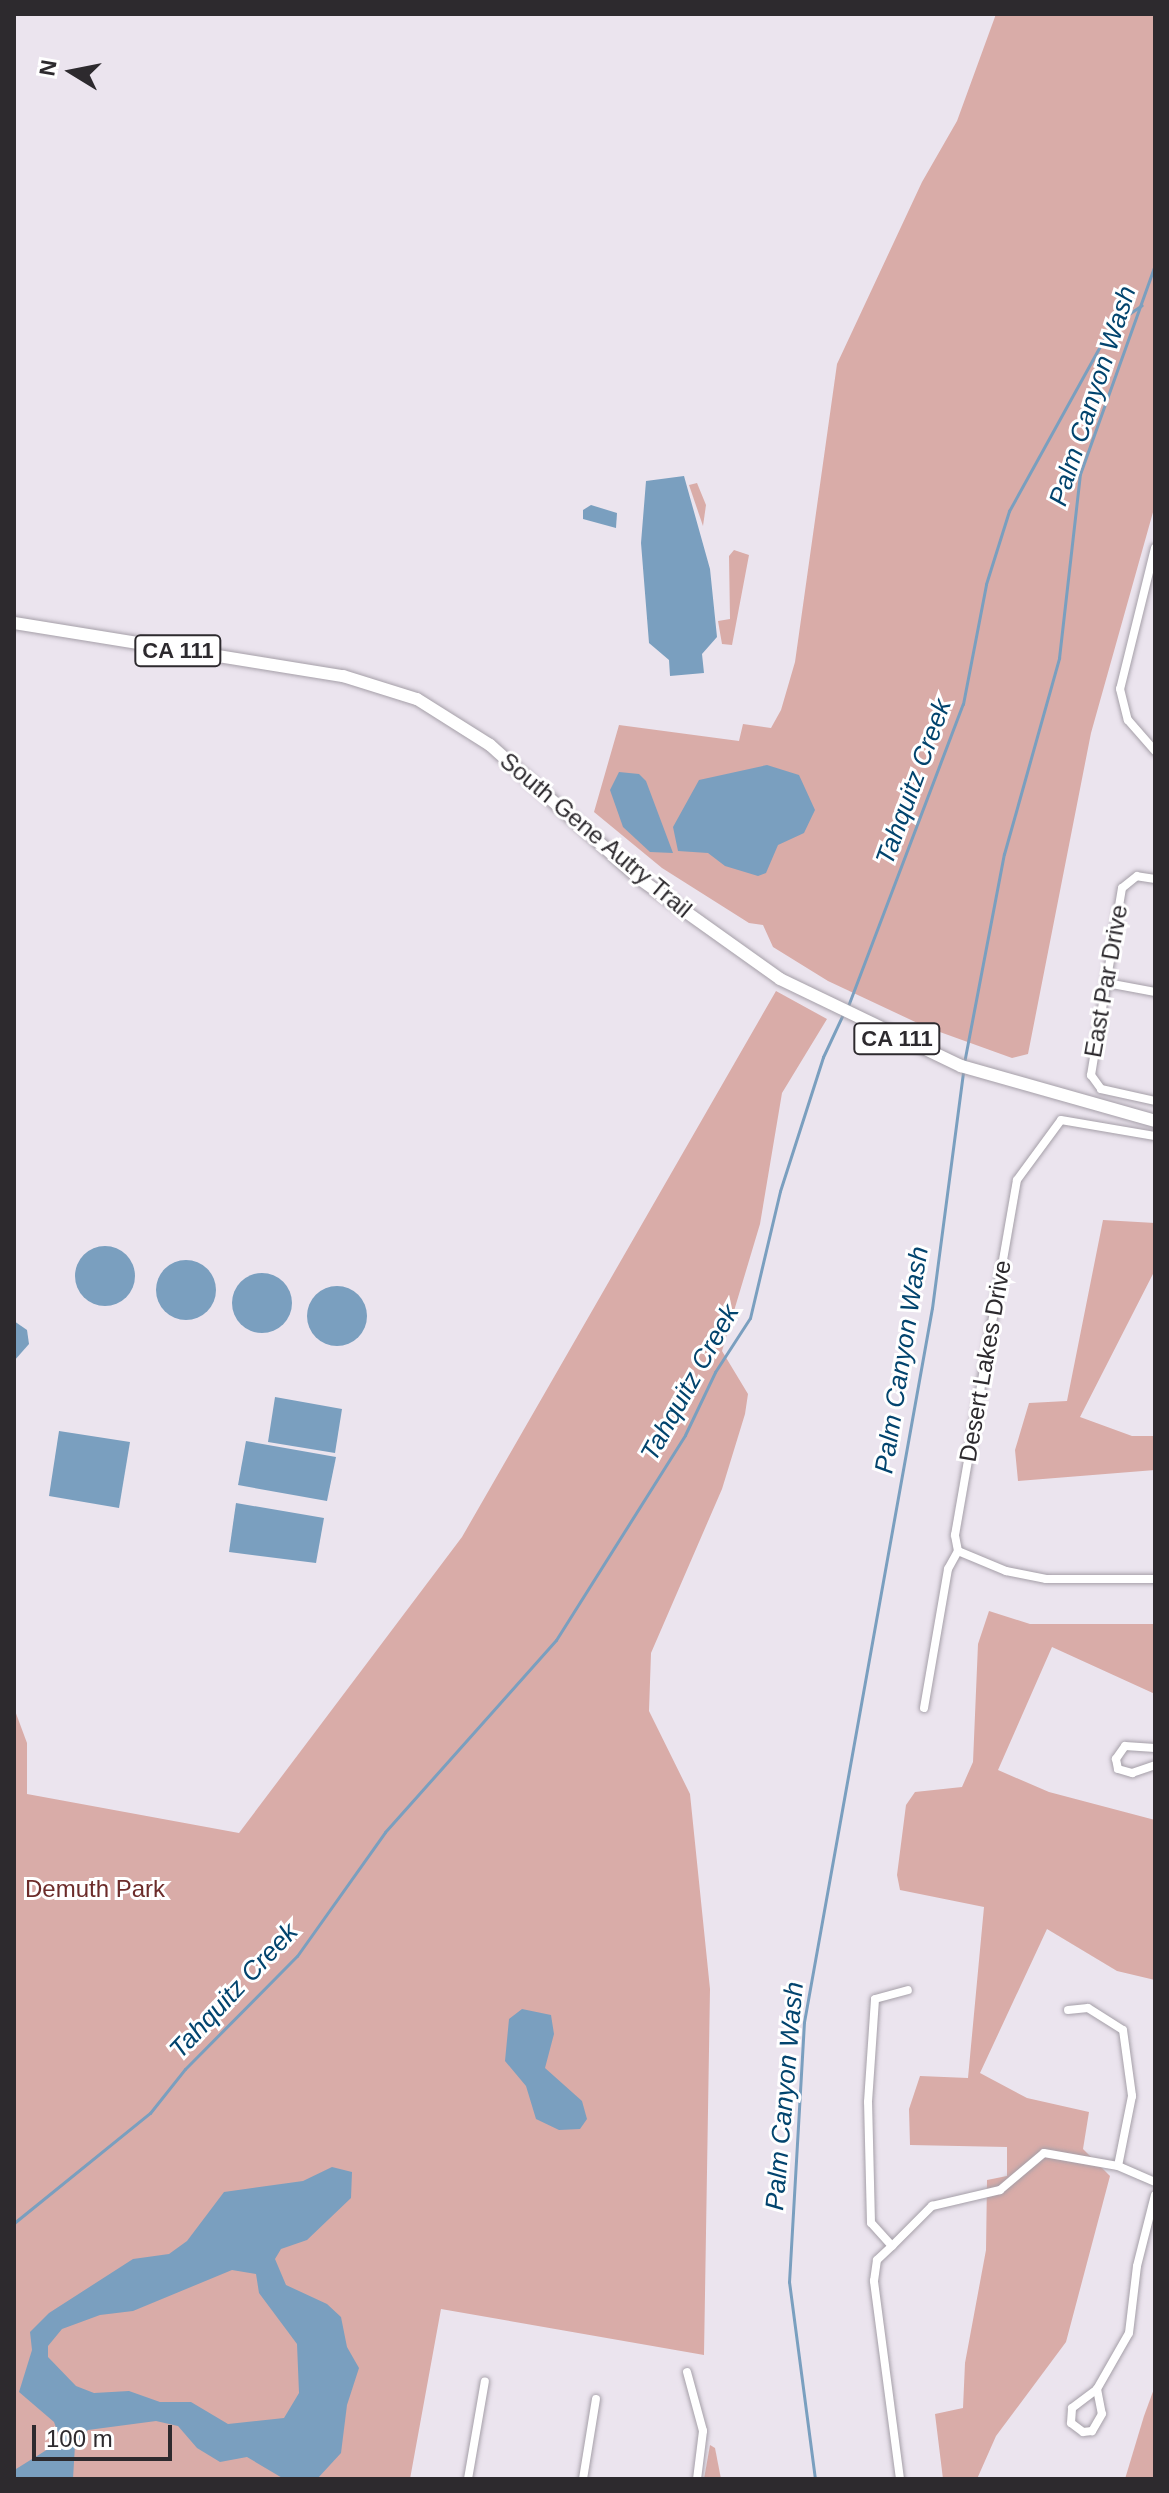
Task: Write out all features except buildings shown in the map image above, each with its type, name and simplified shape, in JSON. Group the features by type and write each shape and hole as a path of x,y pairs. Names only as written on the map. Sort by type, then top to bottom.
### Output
{"main road":[{"name":"South Gene Autry Trail","path":"14,623 343,676 417,699 490,745 640,879 780,979 927,1053 1019,1085 1155,1121"}],"street":[{"path":"1155,548 1120,689 1128,720 1155,751"},
{"name":"East Par Drive","path":"1155,879 1126,880 1092,1083 1155,1101"},
{"path":"1107,983 1155,992"},
{"name":"Desert Lakes Drive","path":"924,1708 948,1569 958,1551 955,1535 1017,1180 1061,1120 1155,1136"},
{"path":"958,1551 1046,1579 1155,1579"},
{"path":"1155,1748 1125,1746 1116,1759 1118,1769 1132,1773 1155,1765"},
{"path":"892,2246 871,2223 868,2102 875,1999 908,1990"},
{"path":"1068,2010 1088,2008 1123,2030 1132,2096 1118,2166"},
{"path":"900,2479 874,2281 877,2260 932,2206 1000,2190 1044,2153 1118,2166 1155,2182"},
{"path":"1097,2389 1102,2414 1092,2431 1083,2432 1071,2423 1072,2408 1097,2389 1129,2333 1137,2266 1155,2195"},
{"path":"687,2372 702,2422 697,2479"},
{"path":"468,2479 485,2381"},
{"path":"583,2479 596,2399"}],"green space":[{"path":"996,14 1155,14 1155,505 1091,733 1028,1054 1012,1058 926,1027 828,981 773,947 763,925 749,923 662,868 594,812 619,725 739,741 743,724 771,728 781,710 795,662 837,364 922,182 957,121"},
{"path":"697,483 706,505 703,526 689,485"},
{"path":"734,550 749,555 732,645 722,644 718,621 730,619 729,556"},
{"name":"Demuth Park","path":"776,991 827,1019 782,1093 760,1224 722,1351 748,1394 745,1414 722,1489 651,1653 649,1711 690,1794 710,1989 704,2355 441,2309 410,2479 14,2479 14,1708 27,1743 27,1794 239,1833 462,1537"},
{"path":"1103,1220 1155,1223 1155,1270 1080,1417 1132,1436 1155,1436 1155,1470 1018,1481 1015,1450 1029,1403 1067,1401"},
{"path":"989,1611 1030,1624 1155,1624 1155,1694 1052,1647 998,1770 1049,1792 1155,1820 1155,1980 1117,1971 1047,1929 980,2073 1027,2098 1089,2112 1083,2149 1110,2176 1066,2342 996,2436 977,2479 943,2479 935,2414 963,2408 965,2363 986,2250 987,2180 1007,2176 1007,2147 910,2145 909,2109 920,2076 968,2078 984,1907 900,1890 897,1875 906,1805 915,1792 962,1787 973,1762 978,1644"},
{"path":"1155,2386 1155,2479 1125,2479 1144,2416"},
{"path":"710,2445 715,2448 721,2479 704,2479"}],"water":[{"path":"684,476 710,569 717,637 702,654 704,673 670,676 669,660 649,643 641,543 646,481"},
{"path":"591,505 617,513 616,528 583,519 583,510"},
{"path":"767,765 799,775 815,810 804,833 778,845 766,873 758,876 725,866 708,853 678,851 673,827 699,780"},
{"path":"619,772 639,774 646,781 673,853 650,852 623,827 610,790"},
{"path":"105,1246 116,1248 126,1255 133,1265 133,1287 126,1297 116,1304 105,1306 94,1304 84,1297 77,1287 75,1276 77,1265 84,1255 94,1248"},
{"path":"186,1260 197,1262 207,1269 214,1279 214,1301 207,1311 197,1318 186,1320 175,1318 165,1311 158,1301 156,1290 158,1279 165,1269 175,1262"},
{"path":"262,1273 273,1275 283,1282 290,1292 290,1314 283,1324 273,1331 262,1333 251,1331 241,1324 234,1314 232,1303 234,1292 241,1282 251,1275"},
{"path":"337,1286 349,1288 358,1295 365,1304 365,1328 358,1337 349,1344 337,1346 325,1344 316,1337 309,1328 307,1316 309,1304 316,1295 325,1288"},
{"path":"14,1321 27,1330 29,1344 14,1361"},
{"path":"275,1397 342,1409 335,1453 268,1442"},
{"path":"59,1431 130,1442 119,1508 49,1496"},
{"path":"246,1441 336,1457 327,1501 238,1485"},
{"path":"236,1503 324,1518 316,1563 229,1552"},
{"path":"522,2009 551,2015 554,2034 545,2068 582,2101 587,2119 580,2129 559,2130 536,2119 526,2086 505,2061 509,2019"},
{"path":"332,2167 352,2172 351,2198 307,2240 281,2249 275,2259 286,2285 327,2304 341,2317 347,2347 359,2368 347,2405 341,2453 318,2478 284,2479 247,2457 220,2462 197,2448 178,2426 156,2421 88,2430 75,2445 73,2479 14,2479 16,2469 61,2441 54,2422 19,2392 32,2350 30,2332 49,2313 133,2259 169,2254 187,2241 224,2192 303,2181","holes":["232,2270 256,2274 259,2293 297,2344 299,2393 284,2418 228,2424 191,2402 160,2402 129,2391 94,2393 76,2386 48,2357 48,2346 62,2329 100,2315 133,2311"]}],"waterway":[{"name":"Palm Canyon Wash","path":"964,1063 1004,854 1059,658 1080,474 1155,264"},
{"name":"Tahquitz Creek","path":"848,1006 963,704 986,584 1009,511 1111,326 1142,305"},
{"name":"Tahquitz Creek","path":"14,2223 150,2113 185,2069 297,1956 385,1832 556,1640 685,1435 715,1372 750,1318 780,1191 823,1057 844,1012"},
{"name":"Palm Canyon Wash","path":"815,2479 789,2282 804,2022 932,1308 963,1071"}]}
